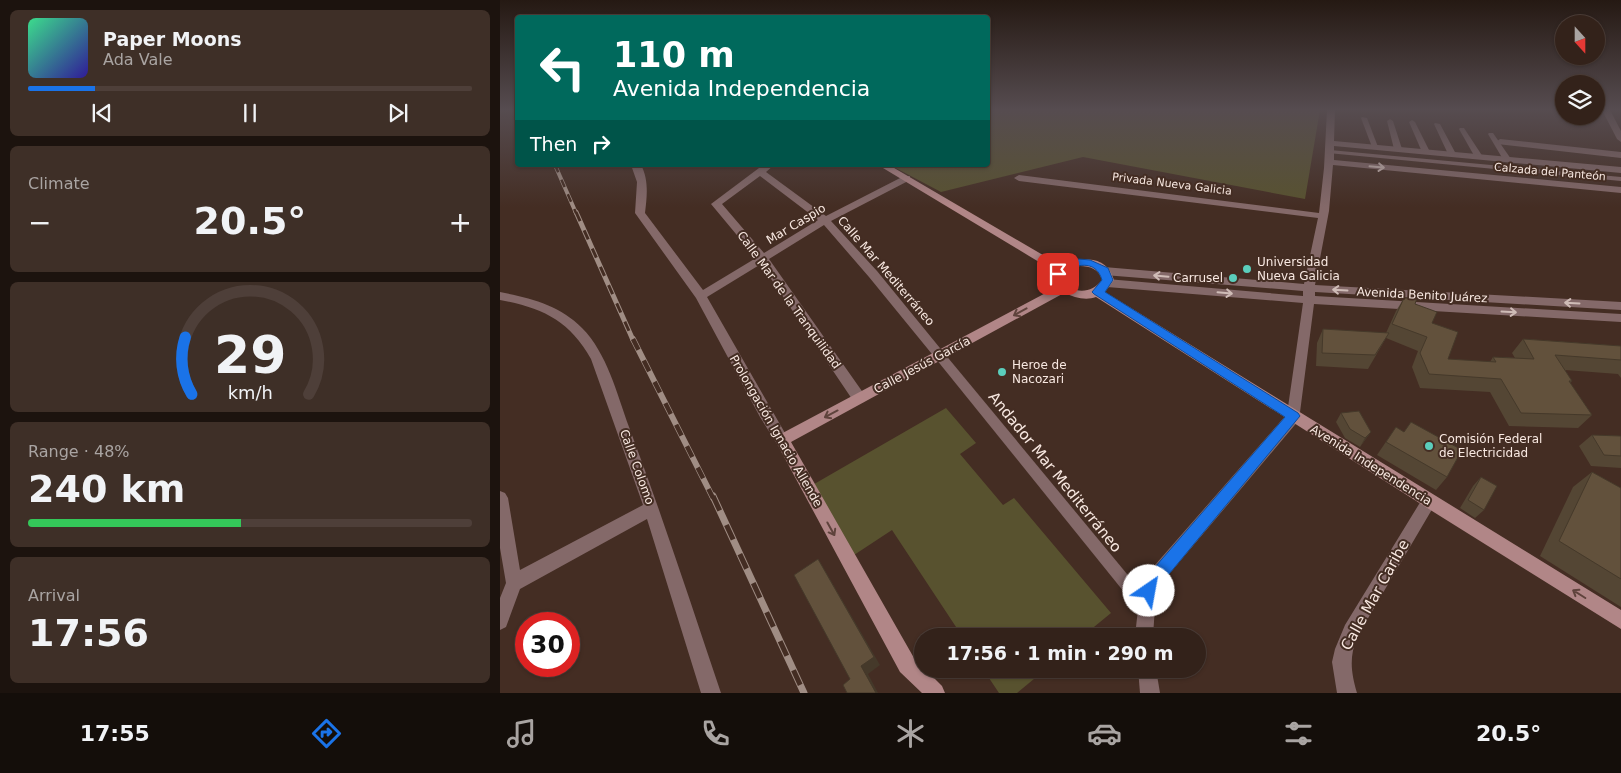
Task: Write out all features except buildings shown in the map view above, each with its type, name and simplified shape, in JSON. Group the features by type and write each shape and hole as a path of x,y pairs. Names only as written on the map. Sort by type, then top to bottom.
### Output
{"main road":[{"path":"887,167 1061,270"},
{"path":"1087,262 1094,264 1104,271 1107,276 1102,288 1075,294 1062,288 1057,279 1061,270 1072,263 1087,262"},
{"name":"Calle Jesús García","path":"782,440 940,356 1062,288"},
{"name":"Avenida Independencia","path":"1102,288 1294,416 1429,502 1621,620"},
{"name":"Prolongación Ignacio Allende","path":"782,440 907,665 935,693"}],"street":[{"path":"1145,628 1149,591 1154,579 1294,416 1308,294 1323,216 1329,142"},
{"path":"1373,142 1375,147"},
{"path":"1396,142 1398,149"},
{"path":"1421,142 1426,152"},
{"path":"1446,142 1452,154"},
{"path":"1470,142 1478,157"},
{"path":"1497,142 1508,159"},
{"path":"1503,142 1621,155"},
{"name":"Calzada del Panteón","path":"1329,152 1375,147 1621,170"},
{"name":"Calzada del Panteón","path":"1329,152 1621,179"},
{"name":"Calzada del Panteón","path":"1329,152 1621,190"},
{"name":"Prolongación Ignacio Allende","path":"637,167 641,173 642,181 640,212 701,296 764,413 782,440"},
{"name":"Calle Mar de la Tranquilidad","path":"765,168 716,204 762,258 859,398"},
{"name":"Calle Mar Mediterráneo","path":"765,168 824,220 873,274 940,356"},
{"name":"Mar Caspio","path":"701,296 824,220 907,178"},
{"name":"Privada Nueva Galicia","path":"1019,178 1323,216"},
{"name":"Avenida Benito Juárez","path":"1104,271 1308,294 1621,318"},
{"name":"Avenida Benito Juárez","path":"1102,288 1621,306"},
{"name":"Calle Colomo","path":"500,296 530,303 561,315 572,323 590,344 597,358 652,508 711,693"},
{"name":"Andador Mar Mediterráneo","path":"940,356 1146,608"},
{"path":"500,498 507,586 500,621"},
{"name":"Calle Mar Caribe","path":"1347,693 1340,658 1344,647 1351,632 1429,502"},
{"path":"507,586 652,508"},
{"path":"1148,678 1150,693"}],"shaded area":[{"path":"990,142 1315,142 1305,199 1083,157 941,192 894,167 990,167"},
{"path":"946,408 976,443 960,454 1003,505 1014,498 1111,613 1093,628 957,628 892,530 851,557 809,487"},
{"path":"989,678 1035,678 1017,693 999,693"}],"railway":[{"path":"556,167 576,213"},
{"path":"576,212 633,340"},
{"path":"633,339 713,498"},
{"path":"713,496 804,693"}],"place":[{"name":"Universidad Nueva Galicia","path":"1247,269"},
{"name":"Carrusel","path":"1233,278"},
{"name":"Heroe de Nacozari","path":"1002,372"},
{"name":"Comisión Federal de Electricidad","path":"1429,446"}],"route":[{"path":"1058,274 1072,263 1087,262 1100,267 1108,280 1098,292 1294,416 1154,579 1149,591"}]}
